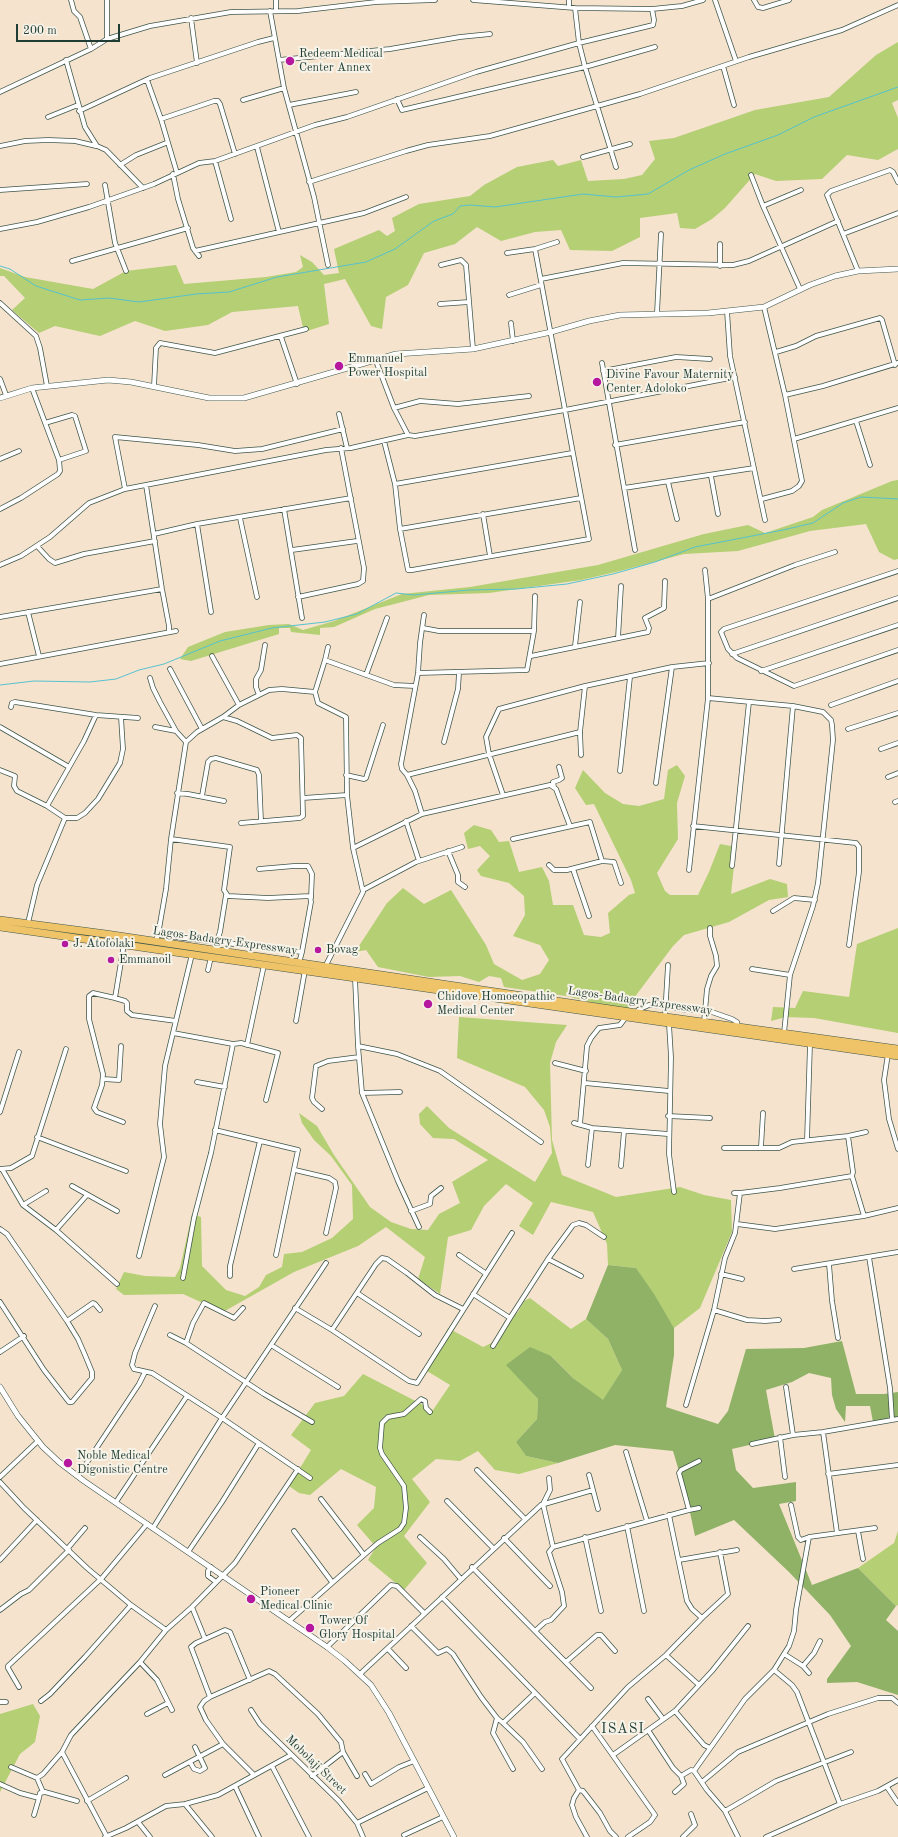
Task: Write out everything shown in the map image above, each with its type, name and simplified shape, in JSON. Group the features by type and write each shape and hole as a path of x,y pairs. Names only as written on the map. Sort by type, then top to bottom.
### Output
{"highway":[{"name":"Lagos-Badagry Expressway","path":"0,920 28,923 105,937 124,944 192,954 210,953 299,963 637,1013 784,1033 888,1051 898,1056"},
{"name":"Lagos-Badagry Expressway","path":"0,926 155,942 264,964 810,1044 888,1051 898,1049"}],"street":[{"path":"71,0 74,11 79,14 91,49"},
{"path":"107,0 107,39"},
{"path":"276,0 276,12"},
{"path":"0,92 91,49 107,39 147,27 191,18 243,11 298,11 376,2 435,0"},
{"path":"473,0 575,8 652,9 682,6 703,0"},
{"path":"569,0 569,7"},
{"path":"715,0 736,62"},
{"path":"754,0 758,7 763,8 789,0"},
{"path":"309,182 428,145 490,136 645,93 723,66 842,30 898,4"},
{"path":"575,8 579,43 585,67 616,167"},
{"path":"0,229 37,222 107,201 143,188 199,163 215,161 296,132 476,72 579,43 653,25 654,20 652,9"},
{"path":"270,11 284,88 320,223 328,265"},
{"path":"191,18 197,62"},
{"path":"278,60 390,49 460,37 490,34"},
{"path":"79,111 147,80 197,62 274,38"},
{"path":"397,99 402,110 585,67 655,47"},
{"path":"66,60 79,111 85,127 97,146"},
{"path":"723,66 734,105"},
{"path":"147,80 161,120 175,174 178,199 194,251 199,256"},
{"path":"243,100 284,88"},
{"path":"289,105 356,92"},
{"path":"161,120 214,100 218,101 234,154"},
{"path":"48,117 78,105"},
{"path":"0,146 26,141 48,140 75,142 97,146 106,150 143,188"},
{"path":"120,165 136,155 166,143"},
{"path":"583,157 630,144"},
{"path":"257,147 279,232"},
{"path":"215,161 231,219"},
{"path":"858,271 844,234 828,199 828,195 831,191 890,170 893,172 898,182"},
{"path":"751,175 780,247 800,289"},
{"path":"0,190 87,184"},
{"path":"104,185 115,243 126,271"},
{"path":"763,206 801,190"},
{"path":"194,251 364,213 406,197"},
{"path":"844,234 898,213"},
{"path":"541,279 596,269 610,264 733,265 749,261 838,221"},
{"path":"72,260 188,228"},
{"path":"657,313 661,234"},
{"path":"507,253 535,249 557,242"},
{"path":"720,244 720,266"},
{"path":"384,441 395,484 400,529 408,570 589,540 535,249"},
{"path":"441,265 458,260 465,262 473,348"},
{"path":"0,398 32,388 108,380 154,386 194,396 221,399 244,398 297,384 396,354 473,348 551,332 589,320 620,314 708,313 764,307 800,289 836,276 858,271 898,269"},
{"path":"509,295 541,285"},
{"path":"440,304 469,302"},
{"path":"0,304 36,336 40,348 47,386"},
{"path":"762,499 792,491 799,486 802,481 776,352 764,307"},
{"path":"727,311 730,356 762,499 765,520"},
{"path":"776,352 796,346 816,336 880,318 882,320 896,364 823,386 785,395"},
{"path":"511,324 513,340"},
{"path":"154,386 156,348 160,343 215,353 281,337 306,329"},
{"path":"281,337 297,384"},
{"path":"603,371 676,357 710,359"},
{"path":"376,361 394,408 408,435"},
{"path":"602,363 615,445 635,550"},
{"path":"0,565 21,556 50,537 89,503 108,494 125,489 384,441 408,435 415,436 565,410 735,376"},
{"path":"0,379 6,395"},
{"path":"0,509 58,474 60,467 59,460 32,388"},
{"path":"394,408 420,401 458,404 529,396"},
{"path":"794,439 898,408"},
{"path":"339,414 347,448"},
{"path":"45,423 72,415 76,420 86,452 59,460"},
{"path":"856,421 870,465"},
{"path":"615,445 745,422"},
{"path":"125,489 114,438 198,445 241,451 262,449 343,429"},
{"path":"298,597 358,584 363,581 364,568 342,448"},
{"path":"0,459 19,450"},
{"path":"395,484 572,453"},
{"path":"624,488 711,476 754,468"},
{"path":"711,476 718,514"},
{"path":"668,482 677,519"},
{"path":"146,485 156,540 162,589 170,626 169,631"},
{"path":"154,534 197,524 240,518 350,498"},
{"path":"400,529 581,498"},
{"path":"284,509 292,550 302,618"},
{"path":"483,514 490,556"},
{"path":"240,518 257,597"},
{"path":"197,524 211,612"},
{"path":"37,546 49,559 55,563 84,554 156,540"},
{"path":"292,550 358,541"},
{"path":"708,599 795,565 835,552"},
{"path":"690,870 693,826 708,698 708,599 705,570"},
{"path":"898,571 724,629 722,632 728,649 732,654 761,671 794,686 898,650"},
{"path":"530,656 648,632 649,628 645,618 664,608 665,581"},
{"path":"618,638 621,586"},
{"path":"0,618 162,589"},
{"path":"418,673 525,671 528,669 534,630 535,596"},
{"path":"732,654 898,598"},
{"path":"575,646 580,602"},
{"path":"28,612 39,656"},
{"path":"422,814 415,791 407,775 402,769 402,764 418,673 424,615"},
{"path":"366,675 387,618"},
{"path":"761,671 898,625"},
{"path":"423,628 439,631 534,630"},
{"path":"0,664 164,634 169,631 176,631"},
{"path":"259,695 256,679 261,670 265,645"},
{"path":"325,967 362,894 353,848 347,795 346,717 318,703 315,692 328,647"},
{"path":"212,656 239,705"},
{"path":"325,660 394,685 415,686"},
{"path":"502,795 489,754 486,735 499,709 585,686 672,667 709,663"},
{"path":"656,782 672,667"},
{"path":"170,669 202,729"},
{"path":"444,742 458,690 459,673"},
{"path":"620,770 630,677"},
{"path":"150,678 153,688 176,731 186,742"},
{"path":"830,705 898,681"},
{"path":"581,755 580,732 585,686"},
{"path":"155,942 158,935 166,889 170,839 186,742 202,729 223,718 239,705 259,695 276,689 295,689 315,692"},
{"path":"708,698 793,706 823,712 831,720 833,740 815,900 790,975 784,1033"},
{"path":"12,707 12,703 15,702 23,705 53,707 96,715 138,718"},
{"path":"732,866 737,830 749,702"},
{"path":"779,864 793,706"},
{"path":"848,729 898,714"},
{"path":"47,806 96,715"},
{"path":"0,770 15,776 14,786 17,791 47,806 65,818 73,819 85,813 98,799 120,763 123,752 121,717"},
{"path":"223,718 237,721 272,738 297,735 300,736 303,815 301,817 242,823"},
{"path":"346,775 364,779 366,778 383,725"},
{"path":"0,727 69,767"},
{"path":"155,727 176,731"},
{"path":"407,775 580,732"},
{"path":"881,749 898,743"},
{"path":"202,796 208,762 211,759 216,758 257,770 259,775 261,821"},
{"path":"559,767 562,778 554,782 554,787 570,826"},
{"path":"888,777 898,773"},
{"path":"353,848 422,814 550,785 554,787"},
{"path":"177,793 202,796 224,801"},
{"path":"303,798 347,795"},
{"path":"28,923 36,886 65,818"},
{"path":"406,821 419,860"},
{"path":"514,839 587,822 591,824 602,862"},
{"path":"693,826 850,841 856,843 859,847 859,872 849,945"},
{"path":"170,839 230,847 224,890 226,895 220,932 217,941"},
{"path":"362,890 419,860 462,847"},
{"path":"448,851 458,874 458,882 464,887"},
{"path":"549,865 554,870 573,870 602,862 614,862 622,883"},
{"path":"259,869 308,866 312,874 311,898 299,963"},
{"path":"573,870 589,916"},
{"path":"226,895 268,898 308,896 311,898"},
{"path":"773,911 794,898 815,900"},
{"path":"704,1022 707,989 711,976 717,966 716,956 710,936 710,928"},
{"path":"158,935 302,952"},
{"path":"208,970 212,941"},
{"path":"116,998 124,944"},
{"path":"139,1256 164,1154 160,1114 165,1066 192,954"},
{"path":"247,1044 262,980 264,964"},
{"path":"665,1016 668,965"},
{"path":"752,969 790,975"},
{"path":"296,1021 305,970"},
{"path":"355,977 358,1057 362,1094 419,1227"},
{"path":"123,1122 97,1112 94,1108 103,1079 103,1068 89,1019 89,997 92,993 116,998 127,1003 128,1011 132,1015 176,1021"},
{"path":"637,1013 638,1010 649,1005 666,1006 686,1010 706,1010 732,1019 737,1022 738,1027"},
{"path":"580,1124 585,1083 587,1046 595,1032 604,1026 620,1025 626,1017"},
{"path":"669,1024 671,1058 668,1134 674,1192"},
{"path":"173,1034 233,1044 247,1044 278,1054 266,1100"},
{"path":"183,1278 194,1218 208,1164 233,1044"},
{"path":"807,1140 810,1044"},
{"path":"103,1079 119,1080 121,1046"},
{"path":"358,1046 397,1054 440,1071 541,1142"},
{"path":"66,1049 37,1137 33,1154 29,1158 11,1168 1,1169 23,1205 56,1230 117,1284"},
{"path":"888,1051 884,1080 889,1119 898,1149"},
{"path":"0,1112 19,1052"},
{"path":"322,1109 314,1102 312,1098 316,1066 328,1061 358,1057"},
{"path":"555,1063 586,1071"},
{"path":"197,1082 225,1087"},
{"path":"585,1083 669,1091"},
{"path":"362,1094 400,1092"},
{"path":"761,1147 763,1113"},
{"path":"668,1116 710,1118"},
{"path":"574,1123 592,1128 668,1134"},
{"path":"588,1165 592,1128"},
{"path":"215,1130 297,1150 298,1153 276,1255"},
{"path":"621,1166 624,1131"},
{"path":"724,1148 779,1148 792,1142 848,1136 866,1132"},
{"path":"848,1136 853,1172 852,1176 864,1216"},
{"path":"37,1137 126,1171"},
{"path":"230,1276 230,1266 260,1141"},
{"path":"294,1170 329,1178 335,1182 336,1188 326,1233"},
{"path":"734,1193 852,1176"},
{"path":"72,1186 117,1211"},
{"path":"412,1211 430,1204 431,1194 441,1188"},
{"path":"23,1205 46,1191"},
{"path":"686,1405 714,1310 721,1274 737,1224 740,1193"},
{"path":"56,1230 87,1195"},
{"path":"737,1224 775,1229 864,1216 898,1208"},
{"path":"493,1346 548,1259 573,1225 579,1223 586,1225 604,1237"},
{"path":"0,1229 7,1234 78,1339 92,1376 89,1383 72,1402 69,1402 44,1370 24,1336 0,1302"},
{"path":"295,1308 332,1330 409,1381 417,1383 485,1273 512,1233"},
{"path":"794,1269 898,1252"},
{"path":"459,1255 485,1273"},
{"path":"869,1257 890,1388 892,1420"},
{"path":"332,1330 379,1261 385,1258 435,1295 463,1308"},
{"path":"548,1259 581,1276"},
{"path":"153,1528 222,1418 326,1262"},
{"path":"829,1264 832,1300 838,1338"},
{"path":"721,1274 742,1279"},
{"path":"357,1293 419,1334"},
{"path":"473,1294 510,1318"},
{"path":"186,1343 193,1323 204,1303 234,1318 243,1308"},
{"path":"67,1321 93,1304 95,1304 100,1310"},
{"path":"156,1306 133,1362 134,1369 152,1373 222,1418 310,1478"},
{"path":"714,1310 747,1320 779,1320"},
{"path":"170,1335 186,1343 246,1383 312,1422"},
{"path":"0,1352 24,1336"},
{"path":"271,1345 338,1387"},
{"path":"78,1476 139,1384 144,1372"},
{"path":"0,1387 18,1416 51,1455 78,1476 327,1647 360,1674 377,1693 454,1837"},
{"path":"786,1388 793,1435"},
{"path":"116,1502 186,1396"},
{"path":"289,1621 378,1543 397,1532 404,1523 406,1508 404,1486 382,1454 380,1448 382,1423 388,1417 404,1414 421,1399 425,1401 426,1408 430,1412"},
{"path":"752,1444 780,1437 823,1432 898,1419"},
{"path":"823,1432 837,1533"},
{"path":"780,1437 784,1477"},
{"path":"0,1477 38,1441"},
{"path":"188,1552 259,1443"},
{"path":"626,1452 647,1522"},
{"path":"689,1510 679,1473 681,1470 699,1461"},
{"path":"828,1474 898,1465"},
{"path":"38,1778 62,1752 71,1735 140,1662 166,1630 192,1607 235,1563 298,1469"},
{"path":"477,1470 524,1519"},
{"path":"589,1475 598,1509"},
{"path":"549,1478 550,1490 543,1504 553,1547"},
{"path":"0,1482 87,1568 102,1578 131,1606 166,1630"},
{"path":"360,1674 524,1519 543,1504 593,1490"},
{"path":"321,1499 364,1555"},
{"path":"447,1501 493,1548"},
{"path":"791,1505 798,1537 801,1540 809,1537 874,1528"},
{"path":"536,1631 545,1622 551,1620 564,1606 562,1592 549,1552 553,1547 585,1537 699,1508"},
{"path":"669,1515 687,1601 692,1609 702,1618"},
{"path":"0,1560 37,1520"},
{"path":"19,1687 8,1666 102,1578 147,1524"},
{"path":"627,1526 644,1612"},
{"path":"0,1610 18,1596 29,1590 69,1550 68,1548 85,1528"},
{"path":"294,1530 332,1582"},
{"path":"858,1531 863,1559"},
{"path":"420,1537 444,1559 460,1578"},
{"path":"585,1537 601,1611"},
{"path":"681,1776 691,1770 694,1770 745,1699 774,1670 793,1638 796,1610 809,1537"},
{"path":"504,1538 550,1586"},
{"path":"679,1560 736,1550"},
{"path":"616,1837 600,1813 583,1791 580,1790 562,1759 628,1687 666,1655 728,1594 720,1552"},
{"path":"211,1567 208,1571 208,1576 216,1582"},
{"path":"472,1567 591,1688"},
{"path":"327,1647 391,1585 396,1586 424,1613"},
{"path":"442,1597 580,1739"},
{"path":"41,1701 50,1694 131,1606"},
{"path":"192,1607 205,1639"},
{"path":"411,1626 438,1654 447,1649 450,1650 497,1718 523,1742 542,1769"},
{"path":"613,1755 675,1711 699,1685 748,1626"},
{"path":"210,1697 191,1650 192,1645 225,1630 228,1631 250,1680"},
{"path":"566,1662 597,1635 601,1635 615,1651"},
{"path":"803,1666 814,1653 820,1641"},
{"path":"388,1649 406,1668"},
{"path":"784,1654 803,1666 809,1673"},
{"path":"666,1655 699,1685"},
{"path":"140,1662 157,1680 172,1710"},
{"path":"774,1670 792,1685 797,1692 840,1804"},
{"path":"254,1775 223,1744 200,1708 201,1704 210,1697 270,1671 318,1714 341,1742 343,1752 357,1776"},
{"path":"503,1723 535,1693"},
{"path":"702,1782 738,1752 809,1722 870,1699 888,1697 892,1698 898,1703"},
{"path":"648,1698 663,1719"},
{"path":"0,1702 6,1702"},
{"path":"147,1714 168,1703"},
{"name":"Mobolaji Street","path":"251,1710 260,1724 339,1801 357,1823 363,1837"},
{"path":"675,1711 704,1745 710,1748"},
{"path":"497,1718 493,1732 513,1769"},
{"path":"592,1726 654,1815 650,1822 628,1837"},
{"path":"648,1730 673,1768 681,1776 684,1784 675,1792"},
{"path":"165,1775 223,1744"},
{"path":"190,1762 194,1770 200,1771 205,1768 195,1747"},
{"path":"62,1752 106,1837 138,1822 166,1806 185,1804 218,1794 291,1755"},
{"path":"312,1776 343,1752"},
{"path":"725,1811 776,1781 851,1752"},
{"path":"365,1774 371,1784 393,1770 414,1760"},
{"path":"272,1766 309,1837"},
{"path":"11,1767 38,1778 44,1792"},
{"path":"694,1770 725,1811 738,1837"},
{"path":"87,1801 126,1778"},
{"path":"766,1837 840,1804 887,1787 898,1780"},
{"path":"0,1784 20,1793 39,1798"},
{"path":"235,1786 259,1837"},
{"path":"887,1787 898,1804"},
{"path":"357,1823 428,1788"},
{"path":"580,1790 574,1798 572,1805 587,1837"},
{"path":"34,1815 40,1793 44,1792 77,1801"},
{"path":"185,1804 212,1837"},
{"path":"683,1837 695,1825 690,1814"},
{"path":"404,1835 443,1817"},
{"path":"138,1822 150,1837"}],"green space":[{"path":"898,42 898,100 892,103 898,118 898,149 878,160 847,155 822,179 776,181 755,174 725,208 712,219 695,229 680,228 677,213 640,218 640,237 612,251 570,250 561,230 535,232 501,241 477,227 455,244 424,253 408,285 386,297 382,329 371,326 345,279 324,284 329,324 304,332 298,306 232,312 208,325 165,331 135,321 100,336 55,326 39,333 12,310 25,298 4,276 0,276 0,268 25,277 93,289 126,271 176,265 184,284 266,277 296,272 303,267 300,255 312,262 324,275 339,273 334,249 379,230 387,236 395,231 392,218 419,204 470,196 484,185 517,167 553,160 558,166 581,160 588,181 624,179 642,175 655,159 649,141 674,138 755,110 829,97 876,55"},
{"path":"898,480 898,559 894,560 879,552 866,524 810,531 738,551 684,554 581,580 489,593 429,595 375,609 334,627 320,628 320,635 291,632 290,628 279,628 279,634 191,661 180,659 188,647 225,632 269,625 289,624 303,630 334,621 402,594 470,587 598,565 704,534 748,525 765,533 813,517 822,510 892,481"},
{"path":"677,765 685,776 677,803 678,839 657,873 665,891 670,895 698,895 720,844 736,847 731,894 770,879 787,884 788,897 769,900 729,922 684,935 673,946 634,998 630,1012 566,996 504,987 501,978 489,976 479,982 460,976 429,977 378,967 366,950 355,952 387,903 403,888 424,904 451,890 486,945 494,964 522,980 540,974 549,960 540,945 513,936 525,915 524,896 509,883 481,876 477,870 490,856 480,846 468,849 464,833 474,825 491,830 499,842 509,841 519,872 542,867 549,881 553,905 573,905 584,935 601,937 610,933 608,913 629,895 635,893 631,880 594,804 586,805 575,788 583,770 605,793 623,804 639,806 664,799 668,770"},
{"path":"898,928 898,1033 814,1018 786,1017 771,1021 773,1007 795,1008 803,991 849,997 857,944"},
{"path":"459,1017 567,1025 556,1042 550,1063 552,1140 562,1175 616,1197 680,1187 704,1195 731,1200 732,1232 700,1308 674,1328 636,1268 608,1265 607,1244 593,1212 551,1202 533,1235 519,1226 533,1203 506,1184 484,1206 471,1230 448,1237 440,1294 418,1279 425,1257 386,1227 358,1246 294,1272 223,1312 183,1294 124,1295 116,1289 124,1272 145,1276 175,1277 180,1268 192,1214 201,1217 202,1266 226,1290 245,1296 259,1287 266,1275 282,1267 284,1254 302,1252 332,1238 353,1219 352,1185 331,1156 314,1140 302,1123 299,1113 317,1126 334,1155 370,1207 391,1222 411,1229 428,1230 439,1214 460,1203 452,1182 488,1160 454,1139 433,1138 420,1124 419,1114 427,1106 449,1128 535,1182 552,1153 550,1127 544,1110 525,1087 457,1058"},
{"path":"608,1265 636,1268 654,1294 674,1328 674,1355 666,1407 718,1424 728,1411 746,1349 804,1348 842,1341 856,1394 884,1394 898,1392 898,1417 873,1422 870,1406 846,1406 845,1422 836,1409 832,1395 831,1378 809,1373 792,1382 766,1390 775,1439 732,1449 736,1470 753,1488 796,1482 796,1501 779,1504 812,1585 858,1568 896,1606 886,1620 898,1631 898,1695 857,1682 827,1683 827,1679 851,1646 830,1615 789,1572 734,1520 695,1536 687,1498 673,1451 615,1445 558,1463 526,1456 516,1442 537,1419 538,1399 506,1365 530,1347 551,1356 573,1378 603,1400 622,1370 608,1339 586,1319"},
{"path":"530,1298 571,1329 586,1319 608,1339 622,1370 603,1401 573,1378 551,1356 507,1365 538,1399 537,1419 516,1442 526,1456 558,1463 519,1474 495,1470 478,1451 460,1461 436,1459 412,1479 430,1502 404,1536 427,1563 404,1590 368,1560 376,1547 357,1525 374,1508 376,1487 341,1469 310,1495 299,1493 289,1486 311,1450 291,1435 315,1403 344,1396 363,1374 433,1410 450,1385 427,1371 448,1328 483,1347 498,1340 504,1322 518,1312 524,1301"},
{"path":"898,1531 898,1605 896,1606 858,1568 894,1543"},
{"path":"33,1704 40,1716 35,1742 20,1754 0,1792 0,1714"}],"waterway":[{"path":"0,266 10,269 36,286 80,300 109,298 139,302 196,294 229,292 277,277 366,262 395,249 434,221 453,214 460,206 470,205 495,207 583,194 616,197 648,194 689,170 725,154 778,135 814,117 898,87"},
{"path":"0,685 34,681 90,682 116,679 139,670 164,664 220,641 272,628 325,622 357,614 396,593 414,595 469,590 516,589 567,584 613,574 655,562 695,547 813,523 843,503 861,497 898,499"}],"place":[{"name":"Redeem Medical Center Annex","path":"290,61"},
{"name":"Emmanuel Power Hospital","path":"339,366"},
{"name":"Divine Favour Maternity Center Adoloko","path":"597,382"},
{"name":"J. Atofolaki","path":"65,944"},
{"name":"Bovag","path":"318,950"},
{"name":"Emmanoil","path":"111,960"},
{"name":"Chidove Homoeopathic Medical Center","path":"428,1004"},
{"name":"Noble Medical Digonistic Centre","path":"68,1463"},
{"name":"Pioneer Medical Clinic","path":"251,1599"},
{"name":"Tower Of Glory Hospital","path":"310,1628"}],"district":[{"name":"ISASI","path":"623,1729"}]}
